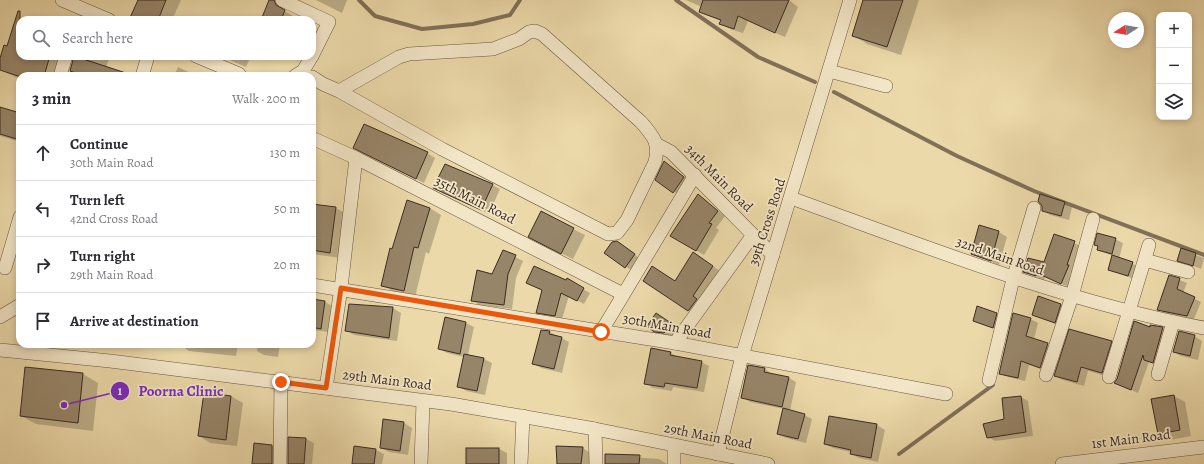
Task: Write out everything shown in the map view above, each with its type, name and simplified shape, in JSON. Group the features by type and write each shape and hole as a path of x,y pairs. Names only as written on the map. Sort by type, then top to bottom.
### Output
{"street":[{"path":"62,0 78,14 89,16"},
{"path":"282,0 329,22 316,48"},
{"name":"39th Cross Road","path":"718,454 742,356 850,0"},
{"path":"316,80 339,91 442,149 608,234 617,234 627,220 655,162 658,152 655,139 641,122 542,34 535,31 529,32 519,39 493,49 409,54 399,57 339,91"},
{"path":"61,72 65,60"},
{"path":"143,72 147,60"},
{"path":"206,60 234,72"},
{"path":"306,72 311,60"},
{"path":"829,71 886,86"},
{"name":"35th Main Road","path":"316,140 356,158 623,294"},
{"name":"34th Main Road","path":"656,144 671,152 753,235 776,245"},
{"path":"326,388 341,288 356,158"},
{"path":"601,332 695,175"},
{"name":"32nd Main Road","path":"791,198 1013,279 1130,312 1204,328"},
{"path":"989,380 1013,279 1034,208"},
{"path":"1046,375 1072,296 1093,219"},
{"path":"3,269 16,229"},
{"path":"675,343 753,235"},
{"path":"1109,377 1130,312 1149,245"},
{"path":"1145,260 1188,272"},
{"path":"3,269 16,261"},
{"name":"30th Main Road","path":"316,285 341,288 675,343 946,394"},
{"path":"0,317 16,307"},
{"path":"1158,374 1173,322"},
{"name":"29th Main Road","path":"0,350 110,361 423,401 523,416 595,429 752,462 768,464"},
{"path":"280,464 281,382"},
{"path":"421,464 423,401"},
{"path":"521,464 523,416"},
{"path":"595,429 596,464"},
{"path":"674,445 674,464"},
{"name":"1st Main Road","path":"1062,464 1204,447"}],"building":[{"path":"138,0 166,0 160,16 131,16"},
{"path":"269,0 274,0 276,5 285,10 283,16 263,16"},
{"path":"703,0 789,0 775,33 738,16 734,29 719,24 721,20 699,12"},
{"path":"863,0 903,0 887,47 852,36"},
{"path":"18,11 20,11 20,16 16,16"},
{"path":"16,17 16,60 49,60 45,72 16,72 16,75 0,70 0,58 4,45 7,46"},
{"path":"73,60 86,60 123,72 73,72 70,71"},
{"path":"0,107 16,112 16,139 0,134"},
{"path":"364,124 428,152 416,179 353,148"},
{"path":"664,161 684,177 673,193 655,180"},
{"path":"445,164 493,184 481,210 433,188"},
{"path":"698,194 718,211 709,223 712,224 696,251 670,236"},
{"path":"1040,194 1065,202 1061,216 1042,211 1042,206 1038,201"},
{"path":"407,200 430,208 418,248 414,247 404,291 381,286 390,248 392,249"},
{"path":"316,204 336,207 330,253 316,251"},
{"path":"541,211 574,228 561,254 528,237"},
{"path":"979,225 999,231 991,261 971,254"},
{"path":"1097,233 1116,238 1112,254 1097,250 1098,246 1094,245"},
{"path":"1054,234 1075,241 1067,265 1069,265 1061,284 1037,273 1036,276 1023,272 1028,258 1044,262"},
{"path":"617,241 635,254 625,268 604,253 612,242"},
{"path":"1181,248 1196,253 1193,266 1177,261"},
{"path":"503,250 516,255 508,274 504,305 471,301 477,270 492,274"},
{"path":"693,252 713,266 693,296 697,299 688,311 643,281 652,266 675,281"},
{"path":"1112,255 1133,262 1128,276 1108,270"},
{"path":"534,266 566,280 567,278 584,288 577,301 561,293 555,316 536,313 542,290 526,283"},
{"path":"1169,275 1180,278 1177,289 1195,297 1187,316 1157,310"},
{"path":"1038,296 1061,304 1055,323 1032,315"},
{"path":"316,300 325,301 321,329 316,328"},
{"path":"349,304 393,307 389,338 345,331"},
{"path":"977,306 997,313 993,328 973,321"},
{"path":"656,313 671,323 664,333 654,332 647,326"},
{"path":"1013,313 1031,318 1026,336 1048,343 1040,368 1021,361 1018,378 999,374"},
{"path":"445,317 466,322 460,354 438,349"},
{"path":"1134,321 1150,327 1150,325 1163,327 1153,363 1144,360 1143,355 1131,390 1114,383 1117,379"},
{"path":"1069,329 1112,341 1102,373 1081,367 1077,382 1054,376"},
{"path":"541,330 550,331 549,334 562,337 554,369 532,364"},
{"path":"1179,331 1195,335 1190,356 1173,352"},
{"path":"651,348 671,352 670,355 702,361 697,388 665,383 664,387 644,384"},
{"path":"464,354 484,358 477,391 457,387"},
{"path":"748,365 765,368 764,372 789,377 782,407 741,398"},
{"path":"25,367 83,373 78,423 20,416"},
{"path":"204,392 231,396 226,440 198,436"},
{"path":"1174,395 1180,430 1158,434 1151,399"},
{"path":"1021,396 1026,432 987,438 983,424 1004,419 1002,398"},
{"path":"783,408 805,414 798,439 777,434"},
{"path":"829,416 877,424 871,458 850,454 851,450 824,444"},
{"path":"383,419 404,422 400,451 380,448"},
{"path":"288,437 306,438 304,464 288,464"},
{"path":"254,443 272,445 272,464 252,464"},
{"path":"354,446 376,449 374,464 352,464"},
{"path":"556,446 583,447 581,464 557,464"},
{"path":"466,448 499,448 499,464 466,464"},
{"path":"605,454 640,455 639,464 605,464"}],"waterway":[{"path":"359,0 375,16 422,29 473,24 510,15 520,0"},
{"path":"676,0 758,57 815,82"},
{"path":"834,92 957,156 1034,191 1204,255"},
{"path":"899,454 993,385"}],"place":[{"name":"Poorna Clinic","path":"64,405"}],"route":[{"path":"281,382 326,388 341,288 601,332"}]}
